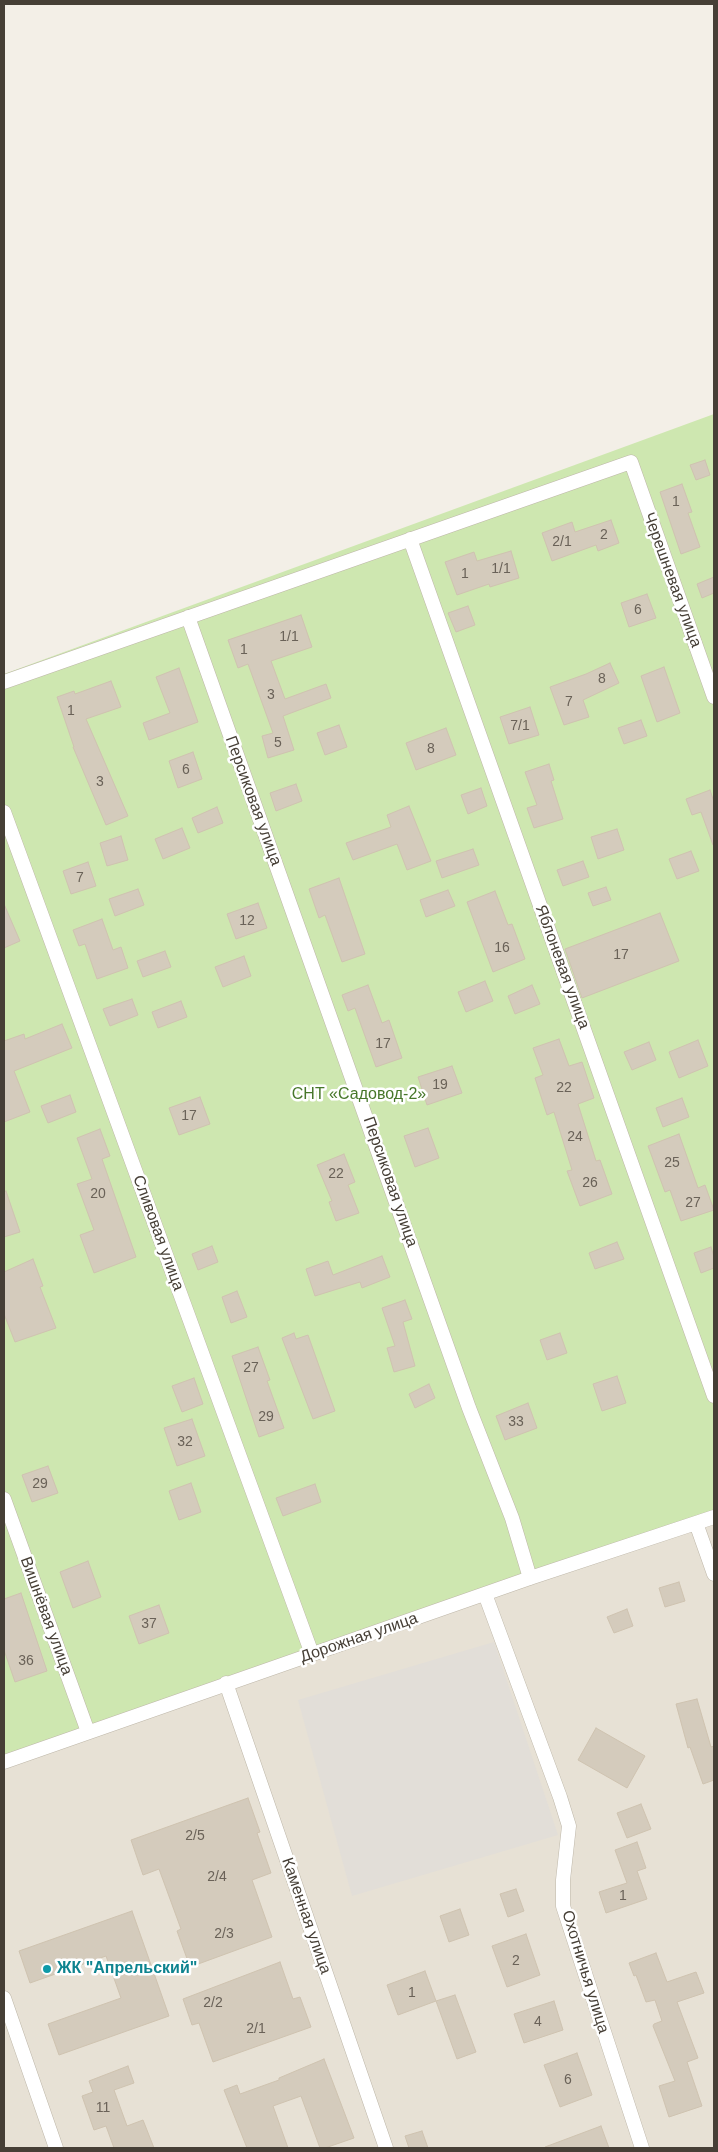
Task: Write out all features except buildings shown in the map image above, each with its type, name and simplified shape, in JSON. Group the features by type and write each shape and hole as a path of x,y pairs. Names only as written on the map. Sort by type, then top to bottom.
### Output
{"street":[{"name":"Черешневая улица","path":"410,539 630,462 714,697"},
{"path":"4,682 410,539"},
{"name":"Яблоневая улица","path":"410,539 714,1396"},
{"name":"Персиковая улица","path":"188,617 469,1408 512,1518 530,1578"},
{"name":"Сливовая улица","path":"4,812 312,1654"},
{"name":"Вишнёвая улица","path":"4,1500 88,1732"},
{"name":"Дорожная улица","path":"4,1762 530,1578 714,1517"},
{"path":"696,1523 714,1574"},
{"name":"Охотничья улица","path":"485,1594 569,1826 563,1880 563,1906 642,2148"},
{"name":"Каменная улица","path":"226,1683 386,2148"},
{"path":"4,1998 56,2148"}],"shaded area":[{"path":"714,1517 714,2148 4,2148 4,1762"},
{"path":"494,1642 558,1835 352,1896 298,1700"}],"green space":[{"name":"СНТ «Садовод-2»","path":"714,414 714,1517 4,1762 4,674"}],"place":[{"name":"ЖК \"Апрельский\"","path":"47,1969"}]}
